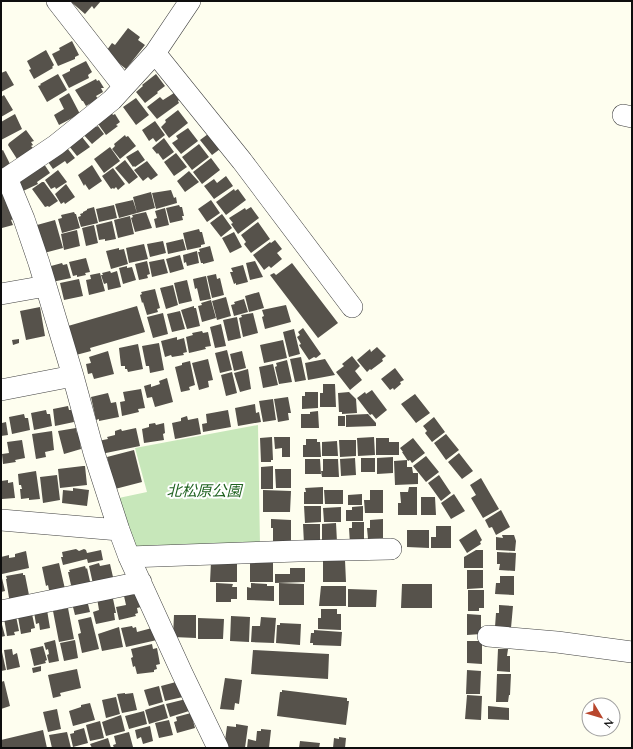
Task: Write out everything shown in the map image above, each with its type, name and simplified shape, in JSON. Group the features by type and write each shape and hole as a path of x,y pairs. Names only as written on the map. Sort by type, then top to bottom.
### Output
{"street":[{"path":"57,1 124,87"},
{"path":"190,1 155,53 112,100 56,144 4,179 24,220 46,286 94,453 119,530 129,556 182,673 218,748"},
{"path":"155,53 242,161 352,307"},
{"path":"1,294 46,286"},
{"path":"1,390 73,376"},
{"path":"1,520 119,530"},
{"path":"129,556 298,550 391,549"},
{"path":"1,611 141,582"},
{"path":"488,636 557,642 632,652"}],"green space":[{"name":"北松原公園","path":"258,425 260,545 140,550 131,542 114,499 147,492 135,448"}],"building":[{"path":"70,1 101,1 94,9 92,6 85,14"},
{"path":"128,28 140,37 138,40 145,45 126,69 107,54 110,51 107,50 112,43 115,45"},
{"path":"72,41 79,55 75,57 75,59 58,66 52,54 60,50 59,48"},
{"path":"46,50 54,65 52,67 53,68 34,79 29,70 31,69 27,61"},
{"path":"86,61 92,72 88,75 89,78 69,88 62,75"},
{"path":"6,71 14,85 1,92 1,73"},
{"path":"58,74 67,90 47,102 38,86"},
{"path":"156,74 165,86 145,103 136,92"},
{"path":"96,79 97,81 99,80 104,88 101,88 103,92 96,96 98,99 86,106 75,90"},
{"path":"69,93 80,114 59,125 54,115 64,109 59,99"},
{"path":"174,93 179,100 179,103 157,119 147,107 160,97 163,100"},
{"path":"4,95 13,110 1,117 1,97"},
{"path":"136,98 149,115 136,125 123,107"},
{"path":"178,110 188,123 169,138 161,127 166,122 165,120"},
{"path":"111,112 113,115 115,114 120,122 116,125 118,126 106,135 96,121"},
{"path":"15,114 22,129 1,140 1,122"},
{"path":"155,121 165,135 156,142 153,138 149,141 142,130"},
{"path":"93,122 104,134 92,144 82,133"},
{"path":"188,128 198,141 181,154 172,143 178,139 176,136"},
{"path":"26,130 34,141 31,142 33,145 31,146 33,148 17,159 8,145"},
{"path":"208,134 220,149 212,155 200,140"},
{"path":"125,135 126,137 128,136 136,146 120,159 112,149 115,146 114,144"},
{"path":"82,137 90,147 77,156 69,146"},
{"path":"164,138 174,152 163,160 152,148"},
{"path":"64,144 75,158 67,164 65,161 53,169 46,159"},
{"path":"199,144 209,157 192,170 182,157"},
{"path":"110,147 120,161 104,173 94,159"},
{"path":"3,150 10,164 1,169 1,151"},
{"path":"138,150 145,160 133,167 126,157"},
{"path":"176,153 187,167 174,176 164,162"},
{"path":"211,158 220,170 202,184 193,172"},
{"path":"125,160 138,177 129,184 115,168"},
{"path":"42,161 50,173 37,182 38,184 21,192 19,184 21,175"},
{"path":"147,161 158,175 151,180 148,177 143,181 134,170"},
{"path":"92,165 102,181 89,190 85,184 84,186 78,175"},
{"path":"113,168 125,184 118,190 116,187 111,189 102,176"},
{"path":"58,170 67,182 56,189 55,187 51,189 45,180"},
{"path":"189,171 199,182 185,192 177,181"},
{"path":"226,176 233,186 214,199 204,186 214,179 217,183"},
{"path":"44,182 58,201 49,207 45,207 32,189"},
{"path":"66,184 75,197 65,204 64,202 61,204 55,194"},
{"path":"234,189 235,191 238,189 246,200 226,215 216,202"},
{"path":"171,190 174,198 176,197 177,203 156,209 152,193"},
{"path":"151,192 155,208 137,213 133,197"},
{"path":"5,193 13,219 11,220 13,225 2,228 1,194"},
{"path":"133,200 137,213 119,218 115,204"},
{"path":"211,200 220,213 207,222 198,209"},
{"path":"114,205 117,218 99,222 96,209"},
{"path":"179,205 182,207 184,216 182,216 183,220 170,223 166,208"},
{"path":"94,207 98,223 81,227 78,217 81,216 80,214 87,209"},
{"path":"251,207 259,218 238,234 229,218 245,208 246,210"},
{"path":"165,208 169,225 156,228 154,219 157,218 155,211"},
{"path":"74,212 80,228 62,233 58,219 62,218 61,215"},
{"path":"146,212 152,228 135,232 131,218 133,217 132,215"},
{"path":"222,214 232,228 221,237 210,223"},
{"path":"130,216 134,234 118,238 114,220"},
{"path":"55,220 63,248 44,253 37,225"},
{"path":"112,221 116,239 105,241 105,239 99,240 96,225"},
{"path":"258,222 270,239 251,253 244,244 246,242 241,235"},
{"path":"94,225 98,243 86,246 82,228"},
{"path":"199,229 200,232 202,232 205,244 201,245 201,247 187,250 183,233"},
{"path":"77,230 80,246 64,250 61,234"},
{"path":"234,232 242,247 230,253 222,238"},
{"path":"183,239 186,250 168,254 166,243"},
{"path":"275,240 282,249 277,253 282,259 271,268 269,266 264,270 253,255"},
{"path":"163,241 166,253 150,257 147,244"},
{"path":"144,244 148,259 129,263 126,248"},
{"path":"210,246 214,261 203,264 201,263 198,252 200,252 199,249"},
{"path":"119,248 119,250 124,249 128,264 111,269 106,251"},
{"path":"197,251 199,263 187,266 186,262 184,263 183,255"},
{"path":"180,255 184,269 170,273 166,259"},
{"path":"86,258 90,272 85,273 86,275 77,277 77,275 73,276 69,262"},
{"path":"164,259 168,273 152,277 149,262"},
{"path":"147,261 150,274 147,275 148,278 139,280 135,264"},
{"path":"255,261 263,277 250,280 246,263"},
{"path":"62,263 63,265 67,264 71,278 52,282 51,266"},
{"path":"292,263 338,323 318,338 270,275 274,273 276,275"},
{"path":"243,265 248,282 236,285 236,283 234,284 230,272 233,272 231,268"},
{"path":"127,266 127,268 132,267 136,280 123,284 119,268"},
{"path":"110,271 111,273 117,271 121,287 108,290 107,283 104,284 101,275 103,275 102,273"},
{"path":"100,273 105,291 89,295 86,280 91,279 90,275"},
{"path":"216,274 217,279 220,278 224,295 212,298 207,276"},
{"path":"206,276 211,299 200,301 193,279"},
{"path":"79,279 83,296 64,300 60,283"},
{"path":"187,280 192,301 179,304 174,283"},
{"path":"173,285 178,305 166,309 160,288"},
{"path":"155,289 160,308 157,309 158,312 147,315 140,295 142,294 141,292"},
{"path":"259,292 264,308 249,312 245,296"},
{"path":"226,297 231,316 217,320 212,301"},
{"path":"244,299 248,312 234,316 231,305 235,304 234,302"},
{"path":"211,300 216,318 202,322 198,306 202,305 201,303"},
{"path":"286,305 291,322 265,329 262,310"},
{"path":"137,306 145,332 90,348 91,351 76,355 68,326"},
{"path":"194,306 194,308 196,308 200,326 187,329 181,310"},
{"path":"40,307 45,336 26,340 20,311"},
{"path":"180,311 185,329 172,332 167,314"},
{"path":"163,313 168,334 153,338 147,317"},
{"path":"253,313 258,333 243,337 239,318 242,317 241,315"},
{"path":"237,317 241,338 228,341 223,320"},
{"path":"221,324 226,346 215,348 210,327"},
{"path":"303,328 321,354 316,358 314,357 309,360 299,345 301,344 297,337 300,335 298,332"},
{"path":"294,329 300,354 289,357 283,332"},
{"path":"202,331 203,333 208,332 211,346 205,347 206,349 189,353 186,337 193,335 192,333"},
{"path":"177,337 177,340 184,338 187,352 183,353 184,355 172,357 171,355 165,357 161,341"},
{"path":"19,339 19,343 13,345 12,340"},
{"path":"283,340 287,358 264,363 260,345"},
{"path":"159,343 164,370 150,373 149,366 146,366 142,346"},
{"path":"138,344 143,369 128,372 127,369 125,369 125,366 121,366 119,348"},
{"path":"377,347 386,356 382,359 383,361 367,372 357,360 370,349 371,352"},
{"path":"227,350 232,370 220,373 215,353"},
{"path":"108,351 114,374 94,379 92,373 88,374 86,364 91,363 89,357"},
{"path":"242,351 246,368 234,371 230,354"},
{"path":"352,356 360,366 355,371 362,380 350,390 336,372 344,366 342,364"},
{"path":"301,357 306,380 295,382 290,359"},
{"path":"208,359 213,380 208,381 209,387 199,390 192,363"},
{"path":"325,359 335,375 308,380 305,363"},
{"path":"287,360 292,382 279,384 275,367 277,366 276,363"},
{"path":"190,361 195,385 189,387 190,390 181,392 175,367"},
{"path":"273,364 278,385 263,388 259,367"},
{"path":"395,368 404,380 400,382 401,384 394,390 393,388 390,390 381,379"},
{"path":"248,369 251,389 240,392 234,373"},
{"path":"232,372 237,393 226,396 221,375"},
{"path":"167,378 173,402 155,407 152,397 147,398 144,386 151,384 151,387 160,384 159,381"},
{"path":"323,384 335,384 336,407 320,407 320,393 323,393"},
{"path":"141,389 145,408 138,409 139,412 122,416 120,402 125,401 123,392"},
{"path":"372,390 387,410 376,419 372,414 370,415 357,398 365,392 366,394"},
{"path":"305,392 318,392 318,408 302,409 302,396 305,396"},
{"path":"349,392 356,399 357,413 342,414 342,412 339,412 338,393"},
{"path":"108,393 111,403 116,402 119,417 99,421 99,419 96,420 91,397"},
{"path":"415,394 430,413 416,423 401,404"},
{"path":"288,397 291,413 288,413 289,420 278,422 274,399"},
{"path":"273,399 276,420 263,422 259,401"},
{"path":"255,404 256,413 259,412 261,422 238,426 235,408"},
{"path":"68,406 69,410 72,410 74,422 55,426 53,409"},
{"path":"46,410 47,414 50,414 52,426 34,430 31,413"},
{"path":"228,410 231,427 203,432 202,424 207,423 206,414"},
{"path":"318,411 319,428 301,428 301,414 310,414 310,412"},
{"path":"24,414 25,418 28,418 30,430 12,434 9,417"},
{"path":"368,414 376,423 376,426 346,427 346,415"},
{"path":"187,416 188,420 198,418 201,434 175,439 172,423 181,421 181,418"},
{"path":"338,416 345,416 345,426 338,426"},
{"path":"434,417 445,432 432,442 425,433 427,431 423,426"},
{"path":"1,420 2,423 6,422 8,435 1,436"},
{"path":"155,423 156,425 164,423 164,440 144,443 142,429 149,427 149,424"},
{"path":"76,428 77,433 79,433 81,449 64,454 58,431"},
{"path":"136,428 140,446 101,454 98,441 108,439 107,437 115,435 115,431"},
{"path":"52,431 54,450 45,452 46,457 36,459 32,434"},
{"path":"446,434 459,450 446,460 434,443"},
{"path":"272,437 273,460 271,460 271,462 261,462 260,438"},
{"path":"274,437 290,437 290,457 282,457 282,448 275,449"},
{"path":"374,437 375,455 358,456 357,438"},
{"path":"376,438 389,438 389,442 399,442 399,455 376,455"},
{"path":"413,438 425,453 412,463 410,460 408,461 400,448"},
{"path":"306,439 317,439 317,442 320,442 321,457 303,457 303,445 306,445"},
{"path":"22,440 25,458 15,460 16,462 3,464 2,454 9,453 7,442"},
{"path":"339,440 356,440 356,456 340,457"},
{"path":"337,441 338,456 322,456 322,442"},
{"path":"134,450 142,482 115,489 107,457"},
{"path":"459,453 473,471 462,479 448,462"},
{"path":"426,456 439,472 426,482 413,466"},
{"path":"393,457 393,473 377,474 377,458"},
{"path":"355,458 356,475 341,476 340,459"},
{"path":"361,458 375,458 375,472 361,472"},
{"path":"305,459 320,459 321,474 305,474"},
{"path":"323,459 338,459 339,477 322,477 321,471 323,471"},
{"path":"407,460 407,467 412,467 413,473 418,473 418,484 395,485 394,461"},
{"path":"85,466 87,485 60,488 58,469"},
{"path":"273,466 273,489 261,489 261,467"},
{"path":"275,469 291,469 291,488 276,488"},
{"path":"36,471 40,499 21,499 20,489 22,489 21,485 19,485 18,474"},
{"path":"57,475 60,500 43,503 40,477"},
{"path":"439,475 451,493 441,501 428,483"},
{"path":"481,478 499,509 483,518 471,498 476,495 470,485"},
{"path":"8,480 8,483 13,482 15,498 2,499 1,481"},
{"path":"323,487 323,504 304,504 304,492 306,492 305,488"},
{"path":"409,487 417,487 417,515 398,515 398,503 401,503 400,492 408,492"},
{"path":"73,488 89,490 87,506 62,503 63,490 73,491"},
{"path":"263,490 291,491 290,512 263,512"},
{"path":"324,490 343,490 343,504 325,504"},
{"path":"370,490 383,490 383,513 365,513 364,500 370,500"},
{"path":"362,494 362,505 348,505 348,495"},
{"path":"454,494 465,511 451,519 441,503"},
{"path":"421,497 435,497 436,515 421,515"},
{"path":"304,506 321,506 321,522 305,523"},
{"path":"363,506 363,521 346,521 346,510 352,510 352,507"},
{"path":"341,507 341,522 324,522 323,508"},
{"path":"501,510 510,527 496,535 492,527 489,528 485,520"},
{"path":"271,519 291,520 291,541 273,541"},
{"path":"383,519 383,538 368,539 367,528 370,528 370,520"},
{"path":"352,522 364,522 364,543 350,544 349,528 352,528"},
{"path":"336,523 337,542 322,542 322,524"},
{"path":"303,524 320,524 320,543 304,544"},
{"path":"436,526 451,526 451,548 431,548 431,537 436,537"},
{"path":"476,529 482,540 480,542 481,544 467,553 459,540"},
{"path":"407,530 429,530 429,548 407,547"},
{"path":"502,535 514,535 516,541 515,551 496,550 496,537 503,538"},
{"path":"76,549 79,551 84,549 87,553 101,550 103,560 88,563 87,559 63,565 61,557 63,557 62,552"},
{"path":"476,550 483,550 483,568 464,568 464,557"},
{"path":"26,551 29,568 2,574 1,557 9,555 9,558 15,557 15,554"},
{"path":"497,552 516,553 515,571 499,570 500,564 497,564"},
{"path":"323,560 345,560 346,582 323,582"},
{"path":"250,561 273,561 273,582 250,582"},
{"path":"211,562 237,562 237,582 210,582"},
{"path":"59,563 65,589 50,595 48,585 46,586 42,567"},
{"path":"99,563 100,566 110,564 113,577 93,584 89,566"},
{"path":"85,566 86,569 87,568 91,586 73,590 68,572 70,572 69,570"},
{"path":"290,568 305,568 305,582 275,583 275,574 290,574"},
{"path":"467,570 483,570 483,588 467,589"},
{"path":"23,573 23,575 25,575 30,600 10,604 6,576"},
{"path":"1,574 5,591 1,592"},
{"path":"500,576 514,576 514,595 495,594 496,583 500,583"},
{"path":"216,583 233,584 232,587 237,587 237,599 231,599 231,602 216,602"},
{"path":"251,583 274,586 274,601 247,600 247,587 251,588"},
{"path":"279,583 304,584 304,605 279,605"},
{"path":"402,584 432,584 432,608 401,608"},
{"path":"321,586 346,586 346,606 319,606"},
{"path":"348,589 377,590 376,607 348,607"},
{"path":"468,590 484,590 484,608 479,608 479,611 468,611"},
{"path":"112,594 116,613 114,613 115,620 96,624 93,612 99,610 97,598"},
{"path":"136,594 141,607 137,608 138,613 135,614 136,616 119,620 116,607 126,605 124,596"},
{"path":"87,600 90,612 75,615 72,603"},
{"path":"499,605 513,606 511,628 495,627 496,613 499,613"},
{"path":"68,608 74,639 59,642 53,611"},
{"path":"321,609 337,609 337,614 341,614 341,630 318,629 318,618 321,618"},
{"path":"47,610 50,628 40,630 39,623 36,624 34,612"},
{"path":"32,614 35,628 31,629 31,632 21,634 18,617"},
{"path":"467,614 481,615 481,634 467,635"},
{"path":"174,615 196,615 196,638 173,637"},
{"path":"16,616 19,631 14,632 15,635 7,636 4,618"},
{"path":"231,616 250,617 249,642 230,641"},
{"path":"91,617 99,649 82,653 78,634 81,633 78,620"},
{"path":"261,617 276,618 274,643 251,642 252,626 260,626"},
{"path":"198,618 224,619 223,639 198,639"},
{"path":"1,621 5,636 1,637"},
{"path":"280,623 301,624 300,645 276,643 277,625 280,625"},
{"path":"132,626 133,628 136,627 137,632 152,628 157,640 126,647 121,628"},
{"path":"119,627 123,647 102,651 98,634"},
{"path":"314,630 342,632 341,646 313,645 313,643 310,643 311,633 314,633"},
{"path":"55,640 59,661 49,663 47,655 49,654 48,649 46,650 44,643"},
{"path":"75,640 78,658 64,661 60,643"},
{"path":"467,641 482,641 482,664 467,663"},
{"path":"152,644 153,649 157,648 160,664 156,665 157,669 154,670 154,672 137,674 135,666 133,667 131,649"},
{"path":"43,646 47,660 45,661 46,663 34,666 30,649"},
{"path":"12,649 13,655 17,653 20,667 7,670 4,650"},
{"path":"498,649 508,649 507,656 510,656 510,672 497,671"},
{"path":"253,650 329,654 328,679 251,674"},
{"path":"1,652 6,670 1,671"},
{"path":"41,666 41,671 33,673 32,668"},
{"path":"77,669 81,688 60,693 61,696 53,698 48,675"},
{"path":"467,670 481,671 480,694 466,694"},
{"path":"497,674 511,674 510,695 508,702 496,702"},
{"path":"225,678 242,680 239,704 235,703 234,710 220,709"},
{"path":"4,681 10,706 1,709 1,682"},
{"path":"176,682 183,697 165,701 161,686"},
{"path":"159,686 163,702 149,706 144,690"},
{"path":"282,690 347,698 347,701 349,701 346,725 277,716 280,692 282,692"},
{"path":"133,693 137,710 122,713 117,694"},
{"path":"467,695 482,696 481,720 465,719"},
{"path":"116,697 120,714 106,718 102,700"},
{"path":"186,699 189,711 170,717 166,704"},
{"path":"90,703 95,720 73,726 69,711 81,707 81,705"},
{"path":"164,704 168,718 149,724 145,710"},
{"path":"488,706 509,708 509,720 488,719"},
{"path":"57,709 61,729 48,732 43,712"},
{"path":"144,711 147,724 129,729 125,716"},
{"path":"191,713 195,728 177,733 174,722 177,721 176,717"},
{"path":"121,715 125,731 106,736 102,722"},
{"path":"169,720 173,735 159,738 155,723"},
{"path":"100,721 104,738 90,741 86,725"},
{"path":"236,724 248,726 245,748 224,748 227,726 236,727"},
{"path":"150,726 153,741 143,744 141,737 137,739 135,730"},
{"path":"84,728 88,743 73,747 70,734"},
{"path":"261,729 271,730 269,748 247,748 248,739 256,741 257,731 261,731"},
{"path":"43,730 47,748 2,748 1,740"},
{"path":"67,732 71,748 52,748 49,735"},
{"path":"129,732 133,747 114,748 113,745 116,744 114,736"},
{"path":"339,737 346,738 345,748 333,748 334,738 339,739"},
{"path":"108,738 111,748 92,748 90,744"},
{"path":"300,741 320,743 319,748 299,748"}]}
